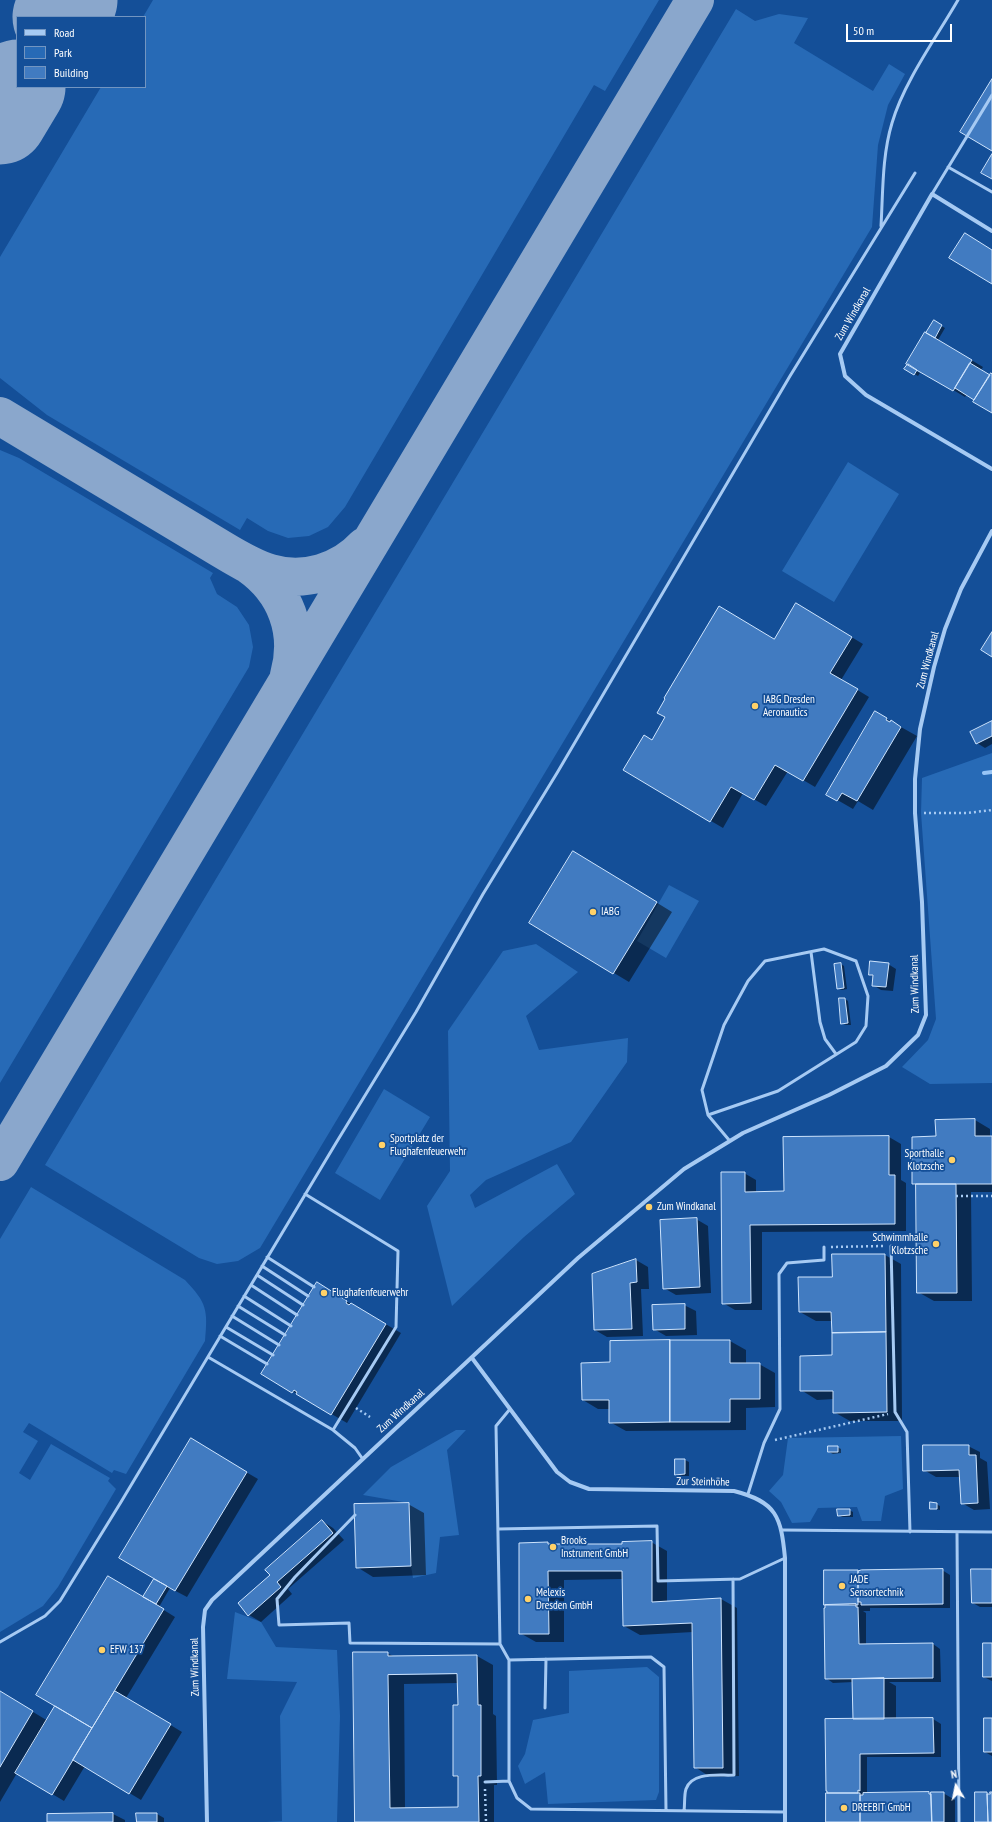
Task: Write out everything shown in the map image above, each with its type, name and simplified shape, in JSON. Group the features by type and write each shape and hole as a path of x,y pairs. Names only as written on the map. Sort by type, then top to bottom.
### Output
{"street":[{"path":"932,194 992,231"},
{"name":"Zum Windkanal","path":"932,194 840,354 846,376 866,395 992,469"},
{"name":"Zum Windkanal","path":"207,1822 203,1627 205,1610 212,1600 362,1458 472,1358 578,1258 684,1170 729,1140 829,1095 886,1066 918,1036 926,1015 922,902 915,813 915,779 920,729 934,666 945,629 961,589 992,531"},
{"name":"Zur Steinhöhe","path":"472,1358 557,1472 570,1482 589,1489 734,1491 748,1494 766,1503 776,1517 782,1530 784,1558 786,1822"}],"lane":[{"path":"881,228 885,161 892,124 903,95 958,0"},
{"path":"932,194 992,95"},
{"path":"948,167 992,192"},
{"path":"0,1642 46,1616 60,1601 416,1012 483,894 557,774 790,376 915,173"},
{"path":"708,1115 778,1091 856,1042 866,1026 868,996 856,961 824,949 765,961 748,980 724,1025 702,1090 708,1115 729,1140"},
{"path":"811,952 820,1022 825,1039 836,1054"},
{"path":"305,1194 398,1251 396,1327 333,1430"},
{"path":"748,1494 764,1443 780,1409 779,1274 787,1263 824,1260 824,1246"},
{"path":"890,1246 895,1412 907,1432 910,1532"},
{"path":"268,1257 314,1287"},
{"path":"262,1266 308,1296"},
{"path":"257,1275 303,1305"},
{"path":"251,1285 297,1315"},
{"path":"244,1296 290,1326"},
{"path":"238,1306 285,1335"},
{"path":"232,1316 279,1345"},
{"path":"226,1326 273,1355"},
{"path":"220,1336 267,1364"},
{"path":"208,1357 333,1430 355,1448 362,1458"},
{"path":"510,1409 496,1426 500,1644 509,1660 509,1781 517,1798 531,1809 786,1812"},
{"path":"355,1515 295,1577 277,1599 278,1625 349,1623 350,1643 500,1644"},
{"path":"498,1529 657,1526 658,1581 740,1579 784,1558"},
{"path":"782,1530 992,1532"},
{"path":"957,1532 959,1822"},
{"path":"684,1811 686,1788 691,1782 699,1777 734,1775 732,1579"},
{"path":"509,1660 650,1657 664,1667 666,1810"},
{"path":"545,1708 546,1659"},
{"path":"486,1782 509,1781"}],"path":[{"path":"915,813 967,813 992,810"},
{"path":"956,1196 992,1196"},
{"path":"824,1246 890,1246"},
{"path":"349,1404 370,1417"},
{"path":"764,1443 895,1412"},
{"path":"486,1782 486,1822"}],"green space":[{"path":"153,0 659,0 605,91 594,85 345,507 328,527 309,536 288,538 268,531 247,518 240,530 47,415 0,378 0,257 100,88 146,88 146,16 144,16"},
{"path":"736,9 755,21 779,14 808,18 794,43 873,91 889,64 905,74 888,105 878,145 872,227 260,1248 238,1261 217,1264 199,1258 45,1165"},
{"path":"0,450 19,458 213,573 210,578 217,594 237,607 249,625 253,647 249,667 0,1083"},
{"path":"848,462 899,494 834,602 782,571"},
{"path":"992,753 992,1083 930,1084 902,1067 928,1040 936,1019 921,813 922,778"},
{"path":"669,885 699,901 666,958 637,941"},
{"path":"536,944 578,972 526,1016 539,1050 628,1038 627,1062 571,1142 486,1180 470,1195 475,1208 557,1164 575,1194 524,1237 452,1306 427,1206 450,1171 448,1031 503,951"},
{"name":"Sportplatz der Flughafenfeuerwehr","path":"384,1089 430,1117 380,1200 335,1173"},
{"path":"31,1187 185,1280 202,1301 206,1314 206,1330 205,1341 126,1474 114,1470 112,1473 29,1423 23,1432 38,1441 19,1473 30,1480 51,1444 110,1478 108,1481 116,1489 58,1587 43,1606 0,1632 0,1239"},
{"path":"456,1430 466,1430 447,1450 459,1535 440,1537 436,1573 413,1578 411,1566 409,1503 363,1495 391,1467"},
{"path":"901,1436 903,1489 885,1496 881,1521 862,1521 857,1507 818,1508 810,1522 792,1523 781,1502 769,1491 783,1475 788,1438"},
{"path":"235,1612 261,1622 276,1647 337,1650 340,1716 337,1822 266,1822 282,1821 280,1716 297,1682 227,1679"},
{"path":"647,1667 659,1677 659,1792 656,1800 548,1804 545,1772 525,1784 518,1766 525,1754 533,1720 569,1713 569,1671"}],"building":[{"path":"992,79 992,151 960,132"},
{"path":"992,154 992,179 981,173"},
{"path":"965,233 992,250 992,284 949,258"},
{"path":"934,320 942,325 935,338 926,333"},
{"path":"925,332 972,360 953,391 906,364"},
{"path":"970,363 990,375 974,400 955,388"},
{"path":"908,364 917,370 914,375 904,369"},
{"path":"991,373 992,374 992,413 973,402"},
{"name":"IABG Dresden Aeronautics","path":"796,603 852,637 830,673 858,689 803,781 775,765 754,800 731,787 710,822 623,770 644,735 652,740 665,717 657,713 665,699 664,698 719,606 774,639"},
{"path":"992,632 992,657 981,650"},
{"path":"875,711 887,718 886,720 890,722 891,720 901,727 857,801 842,793 837,801 826,795"},
{"path":"992,721 992,736 976,744 970,732"},
{"name":"IABG","path":"573,851 657,902 613,974 529,923"},
{"path":"870,961 889,963 886,987 872,986 873,975 869,975"},
{"path":"841,963 844,988 837,989 834,964"},
{"path":"839,998 845,998 848,1023 841,1024"},
{"name":"Sporthalle Klotzsche","path":"975,1119 975,1136 992,1136 992,1184 912,1184 912,1137 936,1136 935,1120"},
{"path":"889,1136 889,1175 895,1175 895,1224 750,1225 751,1303 722,1304 721,1172 745,1172 745,1192 784,1191 783,1137"},
{"name":"Schwimmhalle Klotzsche","path":"916,1184 956,1184 957,1293 917,1293"},
{"path":"697,1218 700,1287 663,1289 660,1220"},
{"path":"832,1254 885,1254 886,1332 832,1333 831,1312 799,1312 798,1277 832,1277"},
{"path":"636,1259 637,1282 630,1283 632,1329 594,1330 592,1274"},
{"path":"317,1282 347,1301 346,1303 349,1305 351,1303 386,1324 331,1415 296,1394 297,1392 294,1390 292,1393 261,1374"},
{"path":"685,1304 685,1329 653,1330 652,1305"},
{"path":"886,1332 887,1412 833,1413 833,1391 800,1391 800,1356 832,1355 832,1333"},
{"path":"670,1340 670,1422 609,1423 609,1400 582,1400 581,1363 610,1362 610,1341"},
{"path":"670,1340 730,1340 730,1363 760,1363 760,1399 730,1399 730,1422 670,1422"},
{"path":"191,1438 247,1472 175,1591 119,1558"},
{"path":"923,1445 969,1445 969,1455 976,1455 978,1503 961,1504 959,1470 923,1471"},
{"path":"828,1446 838,1446 838,1452 828,1452"},
{"path":"675,1459 685,1459 685,1474 675,1475"},
{"path":"930,1502 937,1503 937,1509 930,1509"},
{"path":"409,1503 411,1566 356,1568 354,1504"},
{"path":"837,1509 850,1509 850,1515 838,1516"},
{"path":"322,1520 333,1533 277,1582 281,1587 248,1616 238,1603 270,1575 265,1570"},
{"path":"652,1541 652,1602 721,1598 723,1768 694,1768 692,1623 623,1626 622,1571 548,1571 549,1634 519,1634 519,1543 548,1542 548,1544 622,1544 622,1542"},
{"path":"943,1569 943,1604 861,1605 861,1602 858,1602 858,1571"},
{"path":"971,1569 992,1569 992,1603 972,1603"},
{"path":"824,1570 858,1570 858,1605 824,1605"},
{"name":"EFW 137","path":"108,1576 164,1609 92,1728 36,1695"},
{"path":"154,1579 167,1586 156,1604 143,1597"},
{"path":"856,1604 856,1607 858,1607 859,1644 933,1643 933,1678 825,1679 825,1605"},
{"path":"983,1643 992,1643 992,1677 983,1677"},
{"path":"353,1652 388,1652 388,1656 477,1655 478,1705 481,1705 481,1776 478,1776 479,1822 355,1822","holes":["457,1674 458,1705 453,1705 453,1776 458,1776 458,1807 390,1808 388,1675"]},
{"path":"884,1678 884,1719 853,1719 852,1679"},
{"path":"0,1691 33,1711 0,1767"},
{"path":"115,1691 171,1724 129,1794 73,1760"},
{"path":"55,1706 92,1728 52,1795 15,1773"},
{"path":"933,1718 934,1753 860,1754 860,1791 858,1790 858,1793 827,1793 825,1719"},
{"path":"984,1718 992,1718 992,1752 984,1752"},
{"path":"929,1792 929,1794 931,1794 932,1822 860,1822 860,1795 863,1795 863,1793"},
{"path":"931,1792 944,1792 944,1822 932,1822"},
{"path":"975,1792 987,1792 988,1822 975,1822"},
{"path":"990,1792 992,1792 992,1822 988,1822 987,1794 990,1794"},
{"path":"826,1793 860,1793 860,1822 826,1822"},
{"path":"113,1813 113,1822 47,1822 47,1814"},
{"path":"136,1813 157,1813 157,1822 137,1822"}],"waterway":[{"path":"984,773 992,772"}],"taxiway":[{"path":"0,1162 695,0"},
{"path":"0,416 246,563 264,571 283,576 309,576 333,569 345,563 365,546"},
{"path":"249,565 262,575 273,587 287,614 293,643 289,675"}],"runway":[{"path":"61,16 70,0"},
{"path":"0,117 17,88"}],"place":[{"name":"IABG Dresden Aeronautics","path":"755,706"},
{"name":"IABG","path":"593,912"},
{"name":"Sportplatz der Flughafenfeuerwehr","path":"382,1145"},
{"name":"Sporthalle Klotzsche","path":"952,1160"},
{"name":"Zum Windkanal","path":"649,1207"},
{"name":"Schwimmhalle Klotzsche","path":"936,1244"},
{"name":"Flughafenfeuerwehr","path":"324,1293"},
{"name":"Brooks Instrument GmbH","path":"553,1547"},
{"name":"JADE Sensortechnik","path":"842,1586"},
{"name":"Melexis Dresden GmbH","path":"528,1599"},
{"name":"EFW 137","path":"102,1650"},
{"name":"DREEBIT GmbH","path":"844,1808"}]}
